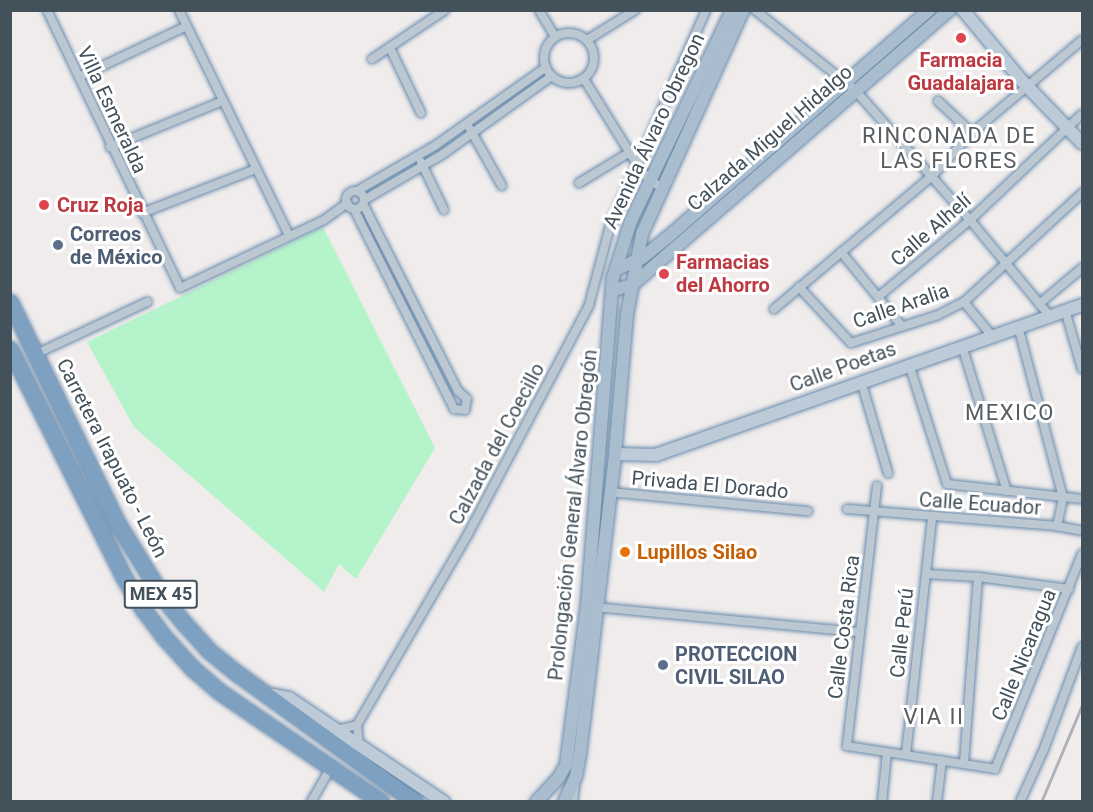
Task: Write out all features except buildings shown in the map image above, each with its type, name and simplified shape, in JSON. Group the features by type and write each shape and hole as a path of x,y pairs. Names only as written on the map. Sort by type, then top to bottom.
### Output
{"highway":[{"name":"Carretera Irapuato - León","path":"10,302 118,524 162,596 208,650 415,801"},
{"name":"MEX 45","path":"10,349 100,533 143,609 191,666 220,692 381,801"}],"main road":[{"name":"Avenida Álvaro Obregon","path":"615,279 624,238 732,10"},
{"name":"Avenida Álvaro Obregon","path":"637,260 646,224 743,10"},
{"name":"Calzada Miguel Hidalgo","path":"929,10 851,85 632,285 615,279 851,85 949,10"},
{"path":"646,224 668,237"},
{"name":"Prolongación General Álvaro Obregón","path":"536,801 547,792 566,765 615,454 632,285 637,260"},
{"name":"Prolongación General Álvaro Obregón","path":"564,801 576,776 580,754 615,279"}],"street":[{"path":"179,10 289,236 363,202 473,132 552,76"},
{"path":"372,59 445,10"},
{"path":"538,10 555,36"},
{"path":"587,39 635,10"},
{"name":"Calzada del Coecillo","path":"357,725 411,635 589,305 610,226 706,10"},
{"path":"755,10 851,85 1050,315"},
{"path":"963,10 1028,86 1083,143"},
{"name":"Villa Esmeralda","path":"48,11 110,147 180,288 289,236"},
{"path":"79,77 187,26"},
{"path":"576,33 587,39 595,55 594,64 584,79 567,83 552,76 546,67 545,50 555,36 576,33"},
{"path":"774,309 932,176 972,133 1083,40"},
{"path":"390,48 421,112"},
{"path":"357,191 458,391 467,399 465,410 454,409 350,206 348,194 418,156 546,67"},
{"path":"584,79 638,166 650,181 662,187"},
{"path":"110,147 223,101"},
{"path":"938,102 972,133"},
{"name":"Calle Alhelí","path":"878,297 970,220 1068,125 1083,114"},
{"path":"466,124 473,132 502,186"},
{"path":"579,183 630,152"},
{"path":"418,156 444,210"},
{"path":"142,213 256,169"},
{"name":"Calle Aralia","path":"799,287 851,343 901,325 938,315 964,302 1083,193"},
{"path":"840,252 901,325"},
{"path":"1039,304 1083,268"},
{"path":"596,278 615,279"},
{"path":"399,298 408,294"},
{"path":"36,354 147,302"},
{"name":"Calle Aralia","path":"964,302 992,336"},
{"name":"Calle Poetas","path":"615,454 656,455 909,364 1083,305"},
{"path":"1065,310 1083,369"},
{"path":"1018,326 1063,498 1057,526"},
{"path":"962,346 1007,491"},
{"path":"909,364 947,484 1083,499"},
{"path":"861,381 888,473"},
{"name":"Calle Costa Rica","path":"877,486 847,746 887,752"},
{"name":"Privada El Dorado","path":"609,492 808,511"},
{"name":"Calle Ecuador","path":"847,509 874,513 1057,526 1083,531"},
{"name":"Calle Perú","path":"906,754 932,516"},
{"name":"Calle Nicaragua","path":"964,763 995,769 1083,554"},
{"path":"926,574 978,577 1070,589"},
{"path":"882,801 887,752 964,763 978,577"},
{"path":"592,607 859,632"},
{"path":"1020,801 1044,749 1083,647"},
{"name":"MEX 45","path":"266,694 289,698 444,801"},
{"path":"337,729 357,725 359,744"},
{"path":"938,801 942,760"},
{"path":"311,801 331,768"},
{"path":"573,801 576,776"}],"green space":[{"path":"323,227 435,448 356,579 339,564 324,592 134,427 87,342"}],"railway":[{"path":"1041,802 1082,705"}],"place":[{"name":"Farmacia Guadalajara","path":"961,38"},
{"name":"Cruz Roja","path":"44,205"},
{"name":"Correos de México","path":"58,245"},
{"name":"Farmacias del Ahorro","path":"664,274"},
{"name":"Lupillos Silao","path":"625,552"},
{"name":"PROTECCION CIVIL SILAO","path":"663,665"}],"district":[{"name":"RINCONADA DE LAS FLORES","path":"949,148"},
{"name":"MEXICO","path":"1010,413"},
{"name":"VIA II","path":"934,717"}]}
